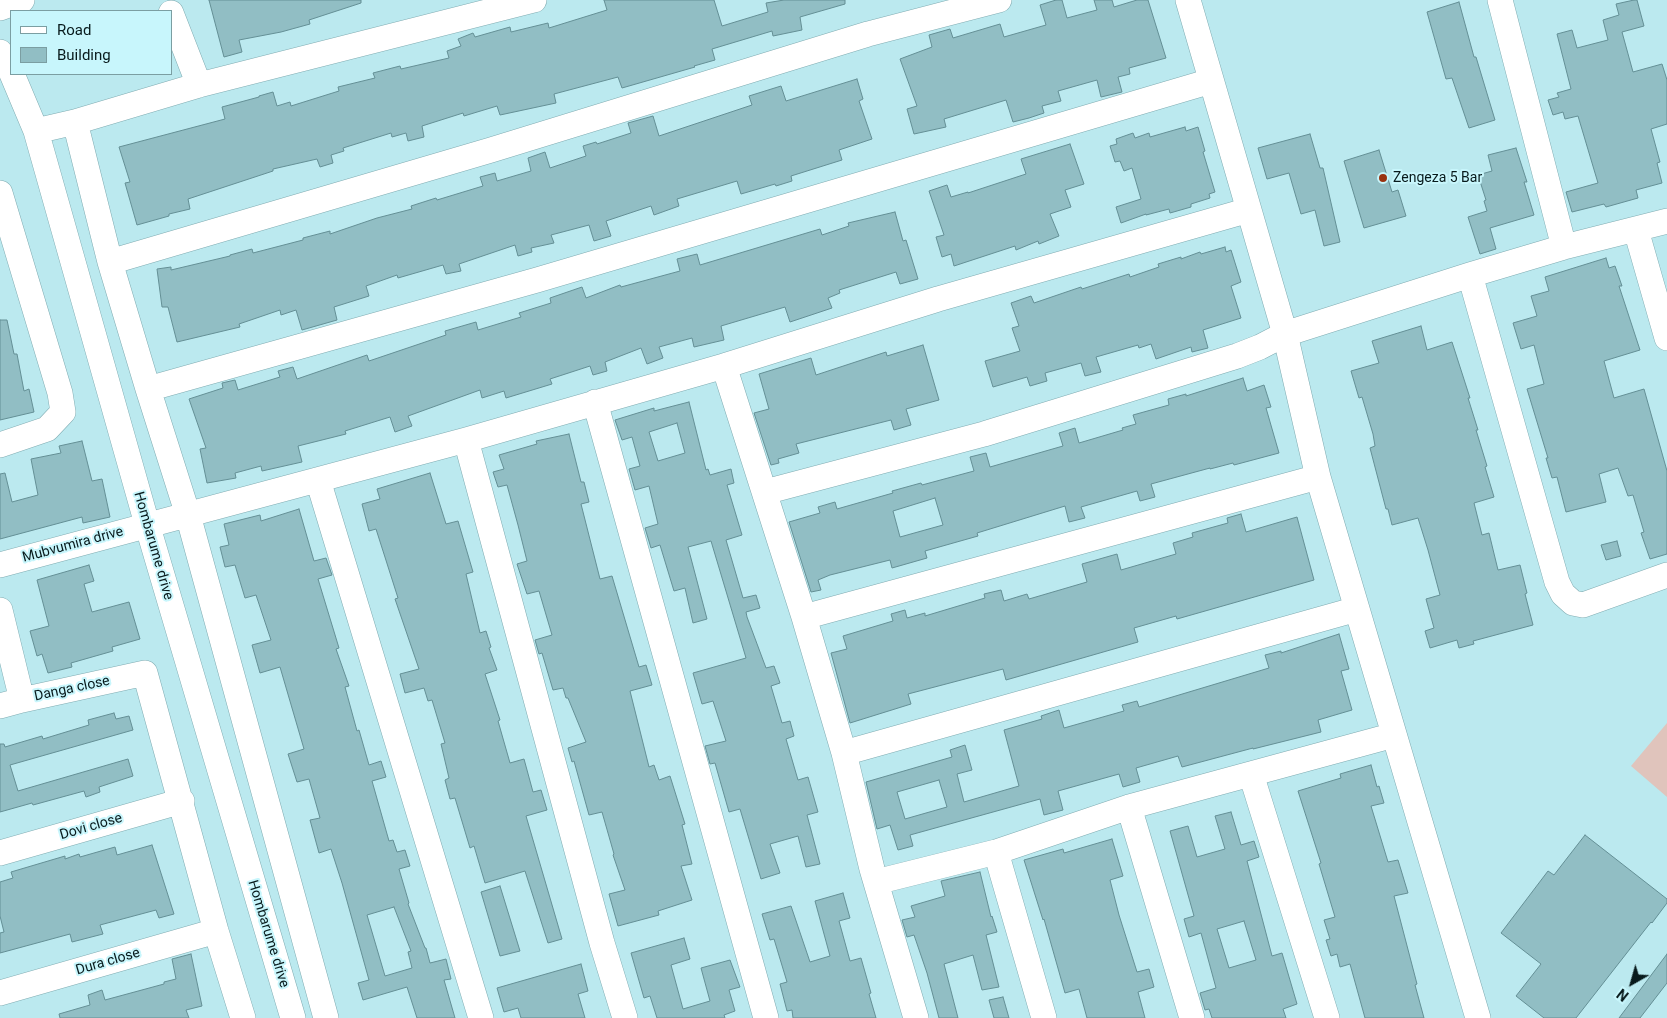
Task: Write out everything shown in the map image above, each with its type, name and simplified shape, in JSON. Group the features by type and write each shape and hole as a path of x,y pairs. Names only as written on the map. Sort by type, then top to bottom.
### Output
{"street":[{"path":"0,8 22,0"},
{"path":"36,131 75,122 198,85 534,0"},
{"path":"110,262 482,153 868,34 999,0"},
{"path":"1188,0 1285,334 1318,476 1478,1018"},
{"path":"1500,0 1564,246"},
{"path":"172,15 198,85"},
{"name":"Hombarume drive","path":"10,75 36,131 147,524 293,1018"},
{"path":"148,389 537,280 1211,81"},
{"path":"75,122 110,262 188,515 326,1018"},
{"path":"0,193 60,393 63,412 47,429 0,445"},
{"name":"Mubvumira drive","path":"0,565 147,524 188,515 466,440 724,366 938,299 1249,210"},
{"path":"765,492 984,434 1118,394 1260,347 1285,334 1470,275 1564,246 1667,221"},
{"path":"1636,230 1667,338"},
{"path":"1470,275 1557,582 1563,594 1574,603 1584,605 1667,575"},
{"path":"724,366 804,617 844,753 876,882 916,1018"},
{"path":"595,402 766,1018"},
{"path":"466,440 597,924 625,1018"},
{"path":"804,617 1318,476"},
{"path":"318,480 481,1018"},
{"path":"844,753 1357,609"},
{"path":"0,610 11,703"},
{"name":"Danga close","path":"11,703 145,673 182,801"},
{"path":"876,882 996,852 1129,807 1394,736"},
{"path":"1251,774 1327,1018"},
{"path":"182,801 216,932 243,1018"},
{"name":"Dovi close","path":"0,853 182,801"},
{"path":"1129,807 1192,1018"},
{"path":"996,852 1044,1018"},
{"name":"Dura close","path":"0,993 216,932"}],"shaded area":[{"path":"1667,723 1667,797 1631,766"}],"building":[{"path":"209,0 361,0 361,3 309,20 310,24 239,40 242,52 224,57"},
{"path":"604,0 714,0 722,26 768,12 766,3 784,0 845,0 845,4 800,17 802,30 773,36 772,31 712,49 715,60 695,67 622,88 618,77 554,94 556,103 500,115 497,106 464,116 463,113 422,126 424,137 408,141 406,133 392,137 391,133 343,148 344,151 331,155 333,163 320,167 317,159 273,169 273,171 188,199 190,209 137,225 125,183 130,182 119,147 225,119 222,107 273,92 277,106 290,102 291,106 339,91 338,87 375,78 373,73 400,66 401,69 449,58 447,51 461,46 458,39 473,33 475,37 510,27 511,32 548,23 549,28 607,10"},
{"path":"1062,0 1067,18 1097,10 1094,0 1112,0 1114,7 1137,0 1148,0 1166,58 1129,68 1130,74 1118,77 1122,92 1101,97 1097,80 1058,91 1061,101 1042,106 1044,113 1029,118 1013,122 1006,100 944,119 946,127 914,134 907,109 917,106 900,59 932,47 929,35 950,29 953,38 1000,24 1004,37 1046,25 1040,5"},
{"path":"1637,0 1644,26 1622,32 1633,72 1662,64 1667,80 1667,124 1651,129 1660,162 1657,163 1662,183 1636,190 1638,198 1606,207 1604,204 1572,212 1566,192 1598,183 1578,116 1565,119 1563,112 1553,115 1548,100 1559,97 1557,93 1571,89 1557,34 1572,30 1577,48 1608,40 1603,20 1619,15 1616,4"},
{"path":"1459,2 1474,57 1476,57 1495,120 1469,128 1452,78 1446,79 1427,12"},
{"path":"857,79 863,99 859,101 872,139 839,150 842,160 791,176 792,181 741,194 737,181 677,199 679,206 654,215 651,206 606,221 611,236 594,241 589,225 551,235 554,243 531,248 532,252 518,256 515,245 459,264 461,271 446,274 443,265 398,278 397,275 366,286 369,296 334,307 337,320 302,330 296,310 281,315 280,310 239,324 240,327 177,342 168,307 162,307 157,269 171,267 171,270 252,249 253,253 330,231 330,234 377,218 412,209 411,206 436,198 437,200 483,186 480,177 495,173 497,181 531,171 528,158 545,152 550,168 586,156 583,146 596,142 597,144 631,133 628,123 653,116 659,136 752,105 749,96 781,86 786,101"},
{"path":"1185,127 1186,131 1198,127 1215,192 1209,194 1210,198 1191,204 1191,207 1170,213 1169,209 1146,214 1121,223 1116,207 1141,199 1132,168 1124,171 1120,161 1115,162 1110,146 1117,144 1116,139 1133,133 1135,138 1149,133 1150,137"},
{"path":"1310,134 1320,168 1323,168 1340,242 1324,246 1315,210 1301,214 1289,173 1267,179 1258,148"},
{"path":"1070,144 1084,184 1065,190 1071,207 1050,214 1059,236 1039,244 1038,241 1016,250 1015,246 954,266 951,254 942,257 936,237 944,235 929,191 947,185 951,197 1026,174 1021,159"},
{"path":"1516,148 1527,182 1524,182 1534,215 1490,228 1496,249 1480,254 1468,217 1487,211 1484,201 1486,200 1478,175 1492,171 1488,155"},
{"path":"1379,150 1392,192 1398,190 1406,216 1364,228 1344,161"},
{"path":"895,212 903,241 906,240 918,279 900,284 896,272 839,290 840,293 828,298 832,308 790,322 785,307 721,326 724,340 694,347 692,338 659,347 663,358 647,364 641,348 605,362 607,371 593,375 590,366 550,379 552,384 506,398 504,391 482,398 480,390 408,416 412,426 395,432 390,417 345,431 346,434 298,446 302,462 262,471 261,466 235,473 236,478 207,483 200,449 206,448 189,399 223,388 222,383 235,380 238,390 280,377 278,371 293,367 297,379 367,355 369,361 446,335 445,331 476,322 478,330 521,317 519,313 551,303 550,298 582,287 586,298 620,285 621,287 680,271 677,259 697,254 700,265 820,229 822,235 849,226 848,223"},
{"path":"1225,247 1226,252 1231,250 1241,282 1231,286 1241,318 1203,330 1208,348 1192,352 1191,347 1156,359 1151,344 1139,348 1138,345 1096,357 1101,372 1085,376 1081,363 1045,373 1047,381 1030,386 1027,377 993,387 985,361 1020,351 1012,328 1019,326 1011,303 1031,296 1034,303 1081,287 1082,289 1129,274 1130,277 1159,267 1158,264 1181,257 1181,259 1200,252 1201,254"},
{"path":"1606,258 1609,268 1615,266 1622,286 1619,286 1640,350 1604,361 1614,398 1644,389 1667,471 1667,554 1650,559 1641,533 1644,532 1633,495 1628,496 1618,468 1599,474 1606,502 1566,512 1557,477 1552,478 1546,458 1548,458 1527,389 1544,384 1534,345 1521,349 1513,323 1537,316 1531,296 1549,291 1545,277"},
{"path":"0,320 7,320 14,354 17,354 24,391 29,389 34,412 0,420"},
{"path":"1421,326 1427,350 1452,342 1470,398 1468,398 1478,430 1476,430 1494,497 1474,503 1482,535 1489,533 1498,570 1520,565 1533,625 1473,641 1474,644 1459,648 1457,640 1430,648 1425,631 1434,628 1426,599 1440,595 1428,550 1418,518 1392,525 1370,448 1375,446 1373,434 1362,397 1359,398 1351,371 1379,363 1372,341"},
{"path":"923,345 939,400 906,409 911,425 894,430 891,420 796,444 799,453 778,459 779,463 771,465 754,413 769,409 759,374 811,358 816,375 886,352 887,356"},
{"path":"1243,378 1247,391 1264,385 1271,407 1266,408 1279,453 1234,465 1233,463 1210,468 1151,484 1155,497 1140,501 1137,491 1081,507 1085,518 1069,522 1065,506 977,533 978,536 925,551 927,558 892,568 890,560 830,575 818,580 821,590 811,592 789,522 820,513 818,507 835,502 837,509 893,493 892,491 974,471 970,457 986,453 990,467 1063,446 1059,433 1075,428 1079,443 1123,430 1122,428 1136,424 1133,415 1169,405 1168,399 1186,394 1186,396","holes":["935,498 943,525 900,537 893,511"]},
{"path":"689,402 706,470 708,469 710,475 731,469 734,483 727,485 742,535 726,540 743,598 756,595 760,608 746,612 747,617 766,668 774,666 780,683 771,686 782,723 790,721 794,736 786,739 798,780 808,777 818,812 807,815 820,864 806,867 798,836 770,844 780,873 761,879 740,809 729,812 715,763 710,764 705,746 726,741 713,701 702,704 693,673 746,658 711,541 688,547 707,619 693,623 685,588 674,591 660,545 651,548 645,528 658,524 649,486 635,490 629,469 640,466 632,437 622,440 615,420 654,408 654,411","holes":["677,423 685,453 658,461 649,432"]},
{"path":"569,434 581,482 584,482 589,502 581,504 600,579 612,576 639,667 646,665 652,685 630,691 649,767 654,765 659,780 670,776 685,824 682,825 692,864 681,866 692,900 658,911 659,915 618,926 609,894 625,890 613,855 602,812 589,815 574,761 572,762 568,748 586,742 563,688 553,690 542,653 539,654 535,640 552,635 539,591 527,594 517,564 527,561 507,485 498,487 493,472 504,469 499,455 537,444 536,441"},
{"path":"82,441 92,481 102,479 110,517 83,523 82,517 0,539 0,474 5,473 12,502 38,495 31,459 61,453 59,446"},
{"path":"430,473 446,524 458,521 473,572 466,574 480,633 486,631 491,647 489,648 497,670 485,674 500,720 498,721 510,763 524,759 533,792 541,790 547,810 526,816 562,939 548,943 525,871 485,883 474,846 470,848 455,798 450,799 445,780 449,778 441,744 445,743 432,700 428,701 424,688 405,693 400,674 419,669 395,599 398,598 376,529 369,531 362,504 380,499 377,489"},
{"path":"299,509 314,561 326,558 332,575 318,579 339,648 336,649 349,686 345,687 357,731 359,730 369,765 381,761 386,777 372,781 389,841 393,840 397,852 405,850 410,866 399,869 408,904 430,963 446,959 451,979 444,980 455,1018 417,1018 407,987 363,1000 358,983 369,980 342,883 331,849 319,853 310,820 320,818 309,779 297,782 288,754 304,749 280,667 260,673 252,645 271,640 256,595 245,598 235,565 225,567 220,547 229,545 224,524 260,515 261,521","holes":["394,907 411,951 408,952 412,968 385,976 367,915"]},
{"path":"1241,514 1246,532 1297,517 1314,580 1177,619 1176,616 1134,628 1138,642 1006,680 1003,669 908,694 911,704 850,723 831,653 847,649 843,636 893,621 891,614 905,610 907,618 925,613 925,616 985,598 984,594 1001,590 1004,601 1027,594 1029,599 1087,582 1082,564 1117,554 1121,570 1176,554 1173,543 1193,537 1192,533 1228,523 1227,518"},
{"path":"1617,541 1621,556 1606,560 1601,545"},
{"path":"89,565 94,581 84,584 92,612 129,602 140,639 112,647 113,651 71,663 72,667 48,673 42,654 37,656 30,631 49,626 37,580"},
{"path":"1339,634 1349,669 1341,671 1352,710 1318,720 1321,732 1182,767 1178,756 1136,768 1140,782 1123,787 1119,774 1058,791 1063,810 1044,815 1040,799 910,835 913,846 898,850 890,825 877,829 866,782 952,757 950,750 965,745 972,770 957,774 964,802 1019,786 1004,730 1042,719 1041,716 1059,710 1064,728 1124,711 1122,705 1137,701 1139,707 1269,668 1265,655 1281,651 1281,653","holes":["939,780 947,807 905,819 897,792"]},
{"path":"114,713 116,719 129,716 133,730 10,765 18,791 128,759 133,776 99,787 100,792 86,797 84,791 0,812 0,744 4,744 5,747 42,736 43,739 89,725 88,720"},
{"path":"1371,765 1384,803 1371,806 1388,862 1398,860 1408,893 1394,896 1424,1018 1365,1018 1350,964 1340,967 1337,954 1331,956 1326,940 1330,939 1324,920 1335,917 1319,864 1321,863 1298,791 1341,778 1340,774"},
{"path":"1231,812 1241,845 1254,841 1259,857 1247,861 1272,956 1282,953 1297,1004 1283,1009 1286,1018 1212,1018 1209,1009 1205,1010 1200,993 1216,988 1201,933 1189,937 1184,919 1194,916 1170,831 1188,826 1197,857 1225,849 1215,816","holes":["1244,921 1256,960 1229,968 1217,929"]},
{"path":"1585,835 1667,899 1667,903 1576,1018 1544,1018 1516,996 1541,964 1501,933 1548,871 1554,875"},
{"path":"1112,839 1123,876 1110,880 1119,915 1137,972 1149,969 1154,987 1138,992 1145,1018 1087,1018 1079,989 1065,993 1044,919 1024,860 1063,849 1064,853"},
{"path":"152,845 174,914 159,918 156,910 100,925 103,934 72,942 70,934 0,953 0,933 4,932 0,916 0,882 13,878 11,872 65,856 65,859 79,854 80,857 115,847 117,855"},
{"path":"980,872 991,917 997,932 986,935 999,987 982,990 973,955 944,964 958,1018 939,1018 914,935 907,937 902,920 915,917 911,906 945,896 941,881"},
{"path":"500,886 520,951 500,956 481,892"},
{"path":"843,893 850,918 839,921 850,961 861,958 876,1018 793,1018 792,1010 787,1011 780,984 787,982 774,939 770,940 762,914 791,906 810,962 830,956 815,901"},
{"path":"684,938 690,959 671,965 683,1009 710,1001 701,968 730,960 740,987 729,990 735,1011 724,1015 725,1018 657,1018 650,996 644,998 631,953"},
{"path":"191,954 202,1006 186,1010 189,1018 60,1018 59,1014 90,1005 88,995 102,990 105,1000 176,979 172,959"},
{"path":"1667,954 1667,983 1640,1018 1619,1018"},
{"path":"581,964 588,991 578,994 585,1018 521,1018 518,1008 504,1012 497,988"},
{"path":"1003,997 1009,1018 994,1018 989,1000"}],"place":[{"name":"Zengeza 5 Bar","path":"1383,178"}]}
